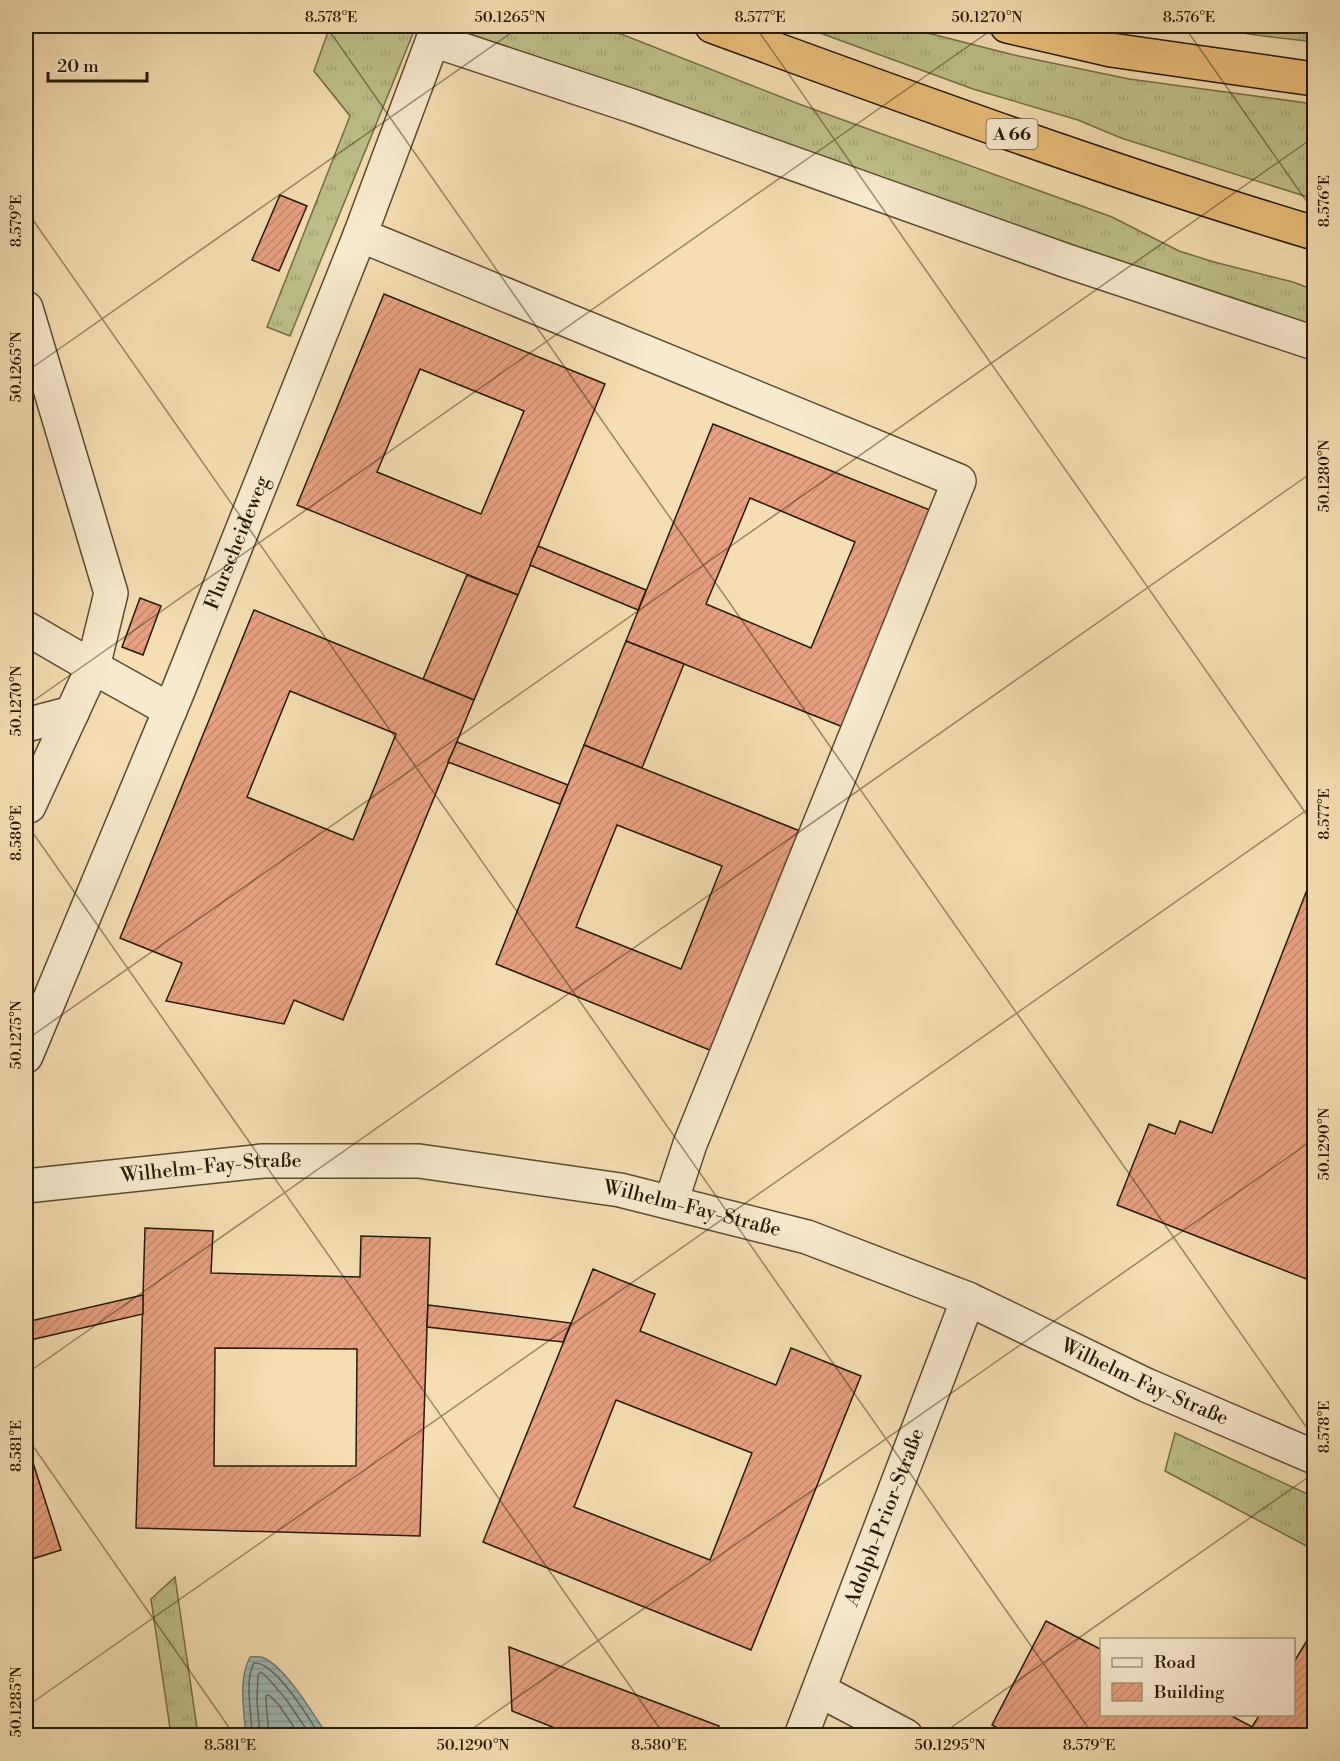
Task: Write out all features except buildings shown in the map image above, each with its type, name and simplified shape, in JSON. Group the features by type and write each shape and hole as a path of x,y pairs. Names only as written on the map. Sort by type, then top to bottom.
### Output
{"highway":[{"name":"A 66","path":"712,26 976,122 1246,213 1314,233"},
{"path":"1007,26 1111,50 1314,79"}],"street":[{"name":"Flurscheideweg","path":"26,1056 170,710 360,235 436,33"},
{"path":"436,33 635,107 1067,261 1314,343"},
{"path":"360,235 958,481 690,1144 671,1202"},
{"path":"26,308 111,593 93,667 29,806 26,807"},
{"path":"26,628 170,710"},
{"path":"26,725 72,713"},
{"name":"Wilhelm-Fay-Straße","path":"26,1186 263,1161 419,1161 620,1190 807,1237 968,1299 1146,1385 1314,1458"},
{"name":"Adolph-Prior-Straße","path":"801,1736 968,1299"},
{"path":"819,1690 899,1734"}],"green space":[{"path":"330,26 416,26 290,336 267,327 350,116 314,71"},
{"path":"460,26 576,26 586,33 616,32 799,104 1112,217 1179,251 1293,282 1314,290 1314,334 463,34"},
{"path":"801,26 900,26 1014,55 1129,79 1314,104 1314,199 1121,138 1078,120 973,89"},
{"path":"1195,26 1314,26 1314,42 1256,35"},
{"path":"1175,1433 1314,1497 1314,1550 1165,1471"},
{"path":"175,1577 198,1735 171,1735 151,1599"}],"water":[{"path":"250,1657 264,1658 281,1671 327,1735 246,1735 243,1685"}]}
